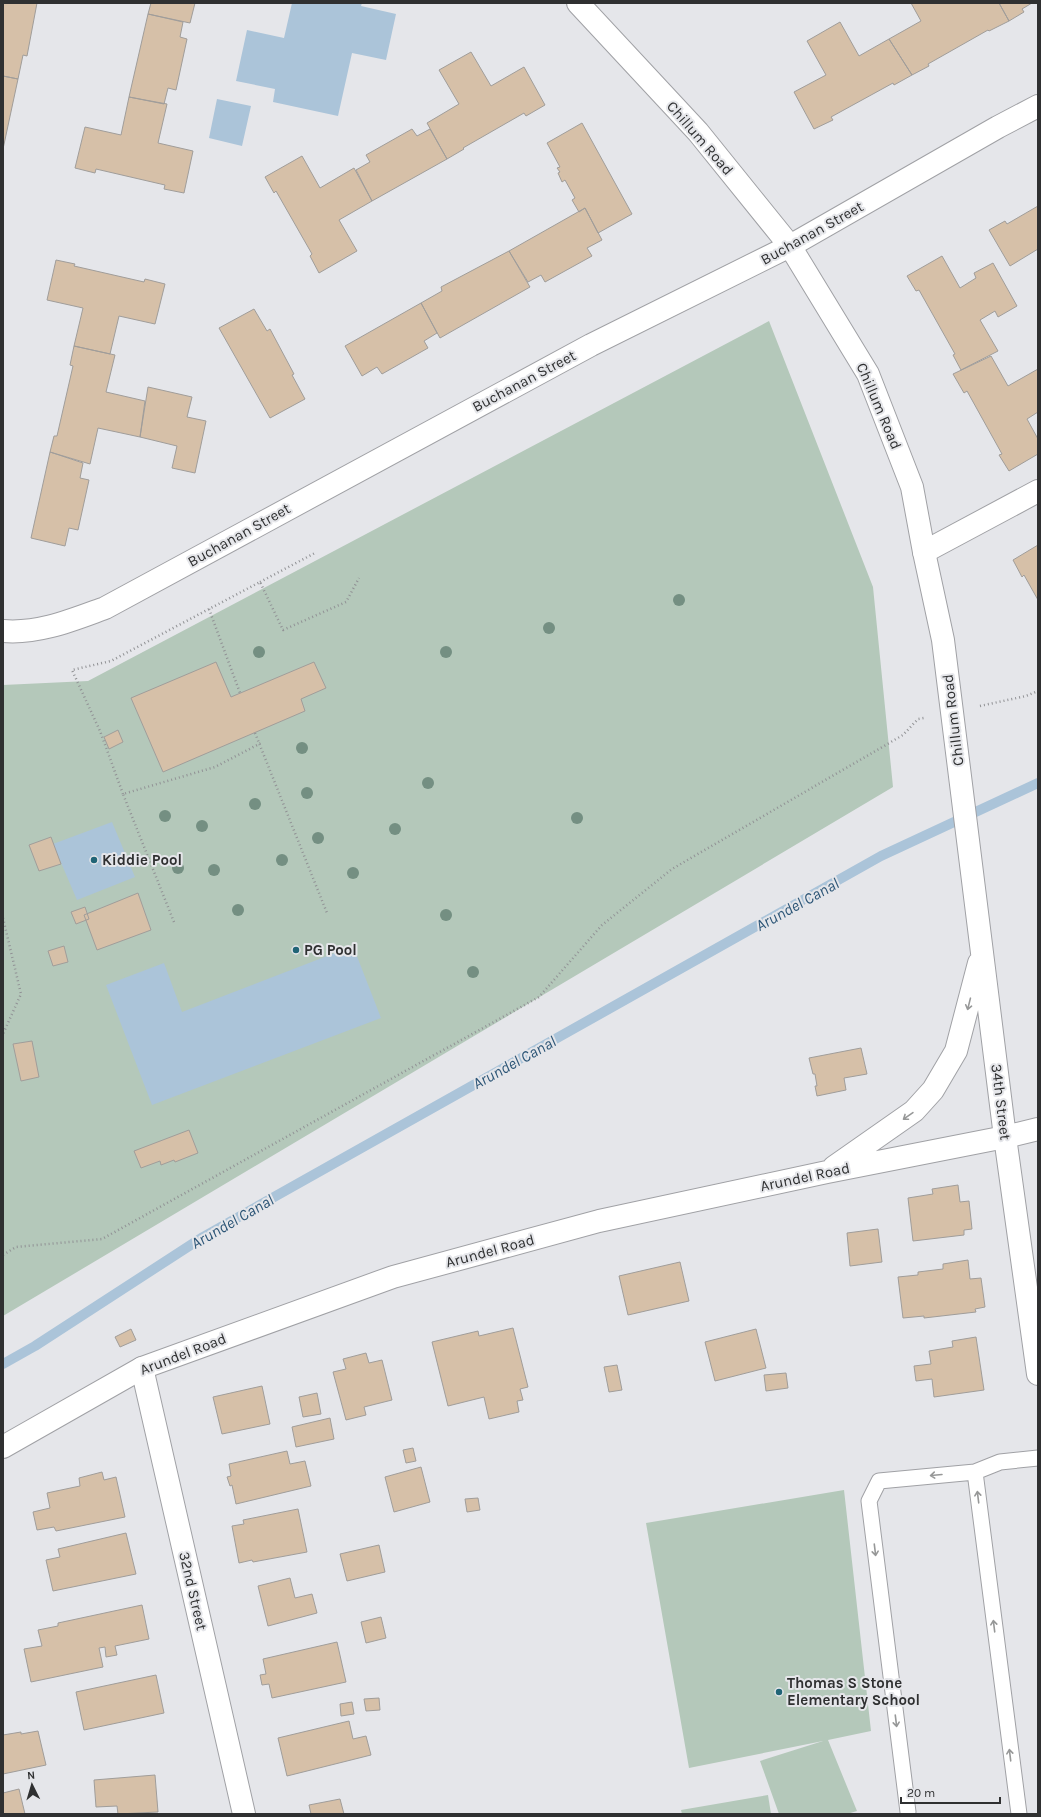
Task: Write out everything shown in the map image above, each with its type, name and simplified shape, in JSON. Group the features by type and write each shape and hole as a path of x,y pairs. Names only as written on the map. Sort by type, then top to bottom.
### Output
{"street":[{"name":"Chillum Road","path":"578,3 698,132 790,246 868,374 912,487 943,640 966,829"},
{"name":"Buchanan Street","path":"3,631 12,632 48,628 105,608 591,345 790,246 991,131 1038,106"},
{"path":"924,552 1038,491"},
{"name":"34th Street","path":"966,829 1005,1137 1038,1374"},
{"path":"827,1172 914,1111 933,1090 956,1050 982,953"},
{"name":"Arundel Road","path":"3,1447 142,1368 393,1277 599,1221 1038,1129"},
{"name":"32nd Street","path":"142,1368 244,1814"}],"lane":[{"path":"908,1812 869,1501 879,1481 975,1472 1000,1462 1038,1458"},
{"path":"975,1472 1015,1794 1019,1814"}],"path":[{"path":"174,922 100,732 72,670 111,661 315,553"},
{"path":"260,582 283,630 346,602 359,578"},
{"path":"209,609 240,693"},
{"path":"3,1255 16,1247 102,1240 539,997 602,925 672,869 903,735 918,719 1026,696 1038,691"},
{"path":"256,733 327,913"},
{"path":"123,794 215,767 261,743"},
{"path":"3,918 20,994 3,1034"}],"green space":[{"path":"769,321 873,587 893,787 3,1316 3,685 88,681"},
{"path":"844,1490 871,1731 828,1740 857,1811 847,1814 779,1814 760,1761 823,1741 689,1768 646,1523"},
{"path":"768,1795 771,1814 682,1814 681,1810"}],"water":[{"path":"292,3 362,3 361,6 396,14 386,60 352,53 338,116 273,102 275,89 236,81 247,30 284,38"},
{"path":"217,99 251,106 242,146 209,138"},
{"name":"Kiddie Pool","path":"112,822 135,877 77,900 53,844"},
{"name":"PG Pool","path":"353,946 381,1018 152,1105 106,985 164,963 182,1012"}],"building":[{"path":"3,3 37,3 27,56 23,55 18,79 3,76"},
{"path":"151,3 195,3 190,23 148,14"},
{"path":"911,3 999,3 1009,21 989,31 988,30 928,64 929,66 912,75 889,39 921,21"},
{"path":"999,3 1032,3 1022,9 1024,12 1009,21"},
{"path":"148,14 183,22 180,37 187,39 176,90 168,88 164,104 129,97"},
{"path":"840,22 859,56 889,39 912,75 894,85 893,83 831,117 833,120 814,129 794,92 826,75 807,41"},
{"path":"471,52 491,86 524,67 545,105 526,116 524,113 463,148 464,149 447,159 427,123 459,104 439,70"},
{"path":"3,76 18,79 3,149"},
{"path":"129,97 167,104 158,143 193,151 184,193 164,189 165,185 96,169 95,173 75,168 85,127 121,135"},
{"path":"582,123 632,214 598,233 585,208 579,212 572,200 575,198 565,180 562,182 558,173 560,172 557,168 560,167 547,143"},
{"path":"412,129 417,136 430,129 447,159 372,201 356,170 370,162 366,155"},
{"path":"302,156 320,188 354,168 372,201 339,220 357,251 319,273 310,256 312,254 276,191 274,193 265,177"},
{"path":"1038,206 1038,249 1010,266 989,230 1005,221 1007,224"},
{"path":"585,208 602,240 587,248 592,256 545,282 541,275 528,282 509,251"},
{"path":"509,251 530,287 440,338 421,303 442,291 441,287"},
{"path":"942,256 960,288 976,278 974,273 993,263 1017,306 998,317 995,311 980,320 998,351 961,370 953,355 955,354 919,290 916,291 907,276"},
{"path":"56,260 75,264 74,266 144,282 145,279 165,284 155,324 119,316 110,354 74,346 83,308 47,300"},
{"path":"421,303 437,333 424,341 428,348 382,374 377,367 362,376 345,346"},
{"path":"254,309 267,331 270,329 294,374 292,375 305,399 270,418 219,328"},
{"path":"74,346 115,355 106,392 145,401 140,437 98,428 90,464 50,452 54,436 57,436 73,366 70,365"},
{"path":"991,356 1008,386 1038,369 1038,412 1027,419 1038,439 1038,454 1009,471 999,455 1002,454 967,391 964,393 953,374"},
{"path":"148,387 192,397 187,417 206,421 195,473 172,468 177,446 140,437"},
{"path":"50,452 83,463 80,478 89,480 78,530 69,528 65,546 31,538"},
{"path":"1038,545 1038,600 1024,575 1022,577 1013,560"},
{"path":"216,662 231,697 314,662 326,688 301,699 305,711 163,772 131,698"},
{"path":"118,730 123,742 109,749 104,737"},
{"path":"51,837 61,864 39,871 29,845"},
{"path":"138,893 151,930 97,950 84,915"},
{"path":"85,907 89,919 76,924 71,912"},
{"path":"64,946 68,962 53,966 48,951"},
{"path":"32,1041 39,1077 21,1081 13,1044"},
{"path":"861,1048 867,1074 844,1078 846,1090 817,1096 815,1074 813,1074 809,1058"},
{"path":"189,1130 198,1153 175,1162 174,1160 161,1165 160,1161 141,1168 134,1151"},
{"path":"958,1185 960,1202 969,1201 972,1229 964,1230 964,1235 913,1241 908,1198 933,1194 932,1189"},
{"path":"878,1229 882,1262 850,1266 847,1233"},
{"path":"968,1260 970,1279 981,1278 985,1307 975,1309 976,1312 924,1318 924,1316 903,1318 898,1277 918,1275 918,1272 943,1269 943,1264"},
{"path":"680,1262 689,1301 628,1315 619,1276"},
{"path":"513,1328 528,1387 520,1389 523,1400 517,1401 519,1412 489,1419 484,1397 448,1406 432,1342 478,1331 479,1336"},
{"path":"131,1329 136,1340 120,1347 115,1337"},
{"path":"756,1329 766,1368 715,1381 705,1342"},
{"path":"976,1337 984,1390 934,1397 932,1379 916,1381 914,1366 931,1364 929,1351 953,1347 952,1341"},
{"path":"366,1353 369,1363 382,1360 392,1400 364,1407 366,1415 346,1420 333,1372 346,1369 343,1359"},
{"path":"617,1365 622,1390 609,1392 604,1367"},
{"path":"786,1373 788,1388 766,1391 764,1375"},
{"path":"262,1386 270,1424 222,1434 213,1397"},
{"path":"317,1393 321,1414 303,1417 299,1397"},
{"path":"330,1418 334,1439 296,1447 292,1427"},
{"path":"413,1448 416,1461 406,1463 403,1450"},
{"path":"287,1451 290,1464 305,1461 311,1486 236,1504 232,1485 230,1486 227,1477 231,1476 229,1464"},
{"path":"421,1467 430,1502 394,1512 385,1477"},
{"path":"102,1472 104,1480 116,1477 125,1517 56,1531 54,1527 37,1530 33,1512 50,1508 47,1493 80,1486 79,1478"},
{"path":"478,1498 480,1510 467,1512 465,1499"},
{"path":"298,1509 307,1552 253,1562 252,1560 239,1563 232,1526 244,1524 243,1520"},
{"path":"126,1533 136,1574 53,1591 46,1560 60,1557 58,1549"},
{"path":"379,1545 385,1572 347,1581 340,1554"},
{"path":"290,1578 295,1598 312,1594 317,1613 268,1626 258,1586"},
{"path":"142,1605 149,1639 115,1646 117,1655 106,1657 105,1647 99,1648 103,1667 31,1682 24,1649 42,1646 38,1630 58,1626 58,1623"},
{"path":"381,1617 386,1638 366,1643 361,1622"},
{"path":"337,1642 346,1682 272,1698 269,1684 262,1685 260,1675 266,1674 263,1659"},
{"path":"156,1675 164,1713 84,1730 76,1692"},
{"path":"379,1698 380,1710 366,1711 364,1699"},
{"path":"352,1702 354,1714 341,1716 340,1704"},
{"path":"349,1721 353,1739 366,1736 371,1755 287,1776 278,1738"},
{"path":"38,1731 46,1765 3,1774 3,1735"},
{"path":"155,1775 158,1812 118,1814 117,1806 96,1807 94,1780"},
{"path":"19,1789 25,1814 3,1814 3,1793"},
{"path":"340,1799 344,1814 311,1814 309,1805"}],"waterway":[{"name":"Arundel Canal","path":"3,1364 35,1346 203,1237 881,856 1038,783"}],"place":[{"name":"Kiddie Pool","path":"94,860"},
{"name":"PG Pool","path":"296,950"},
{"name":"Thomas S Stone Elementary School","path":"779,1692"}]}
